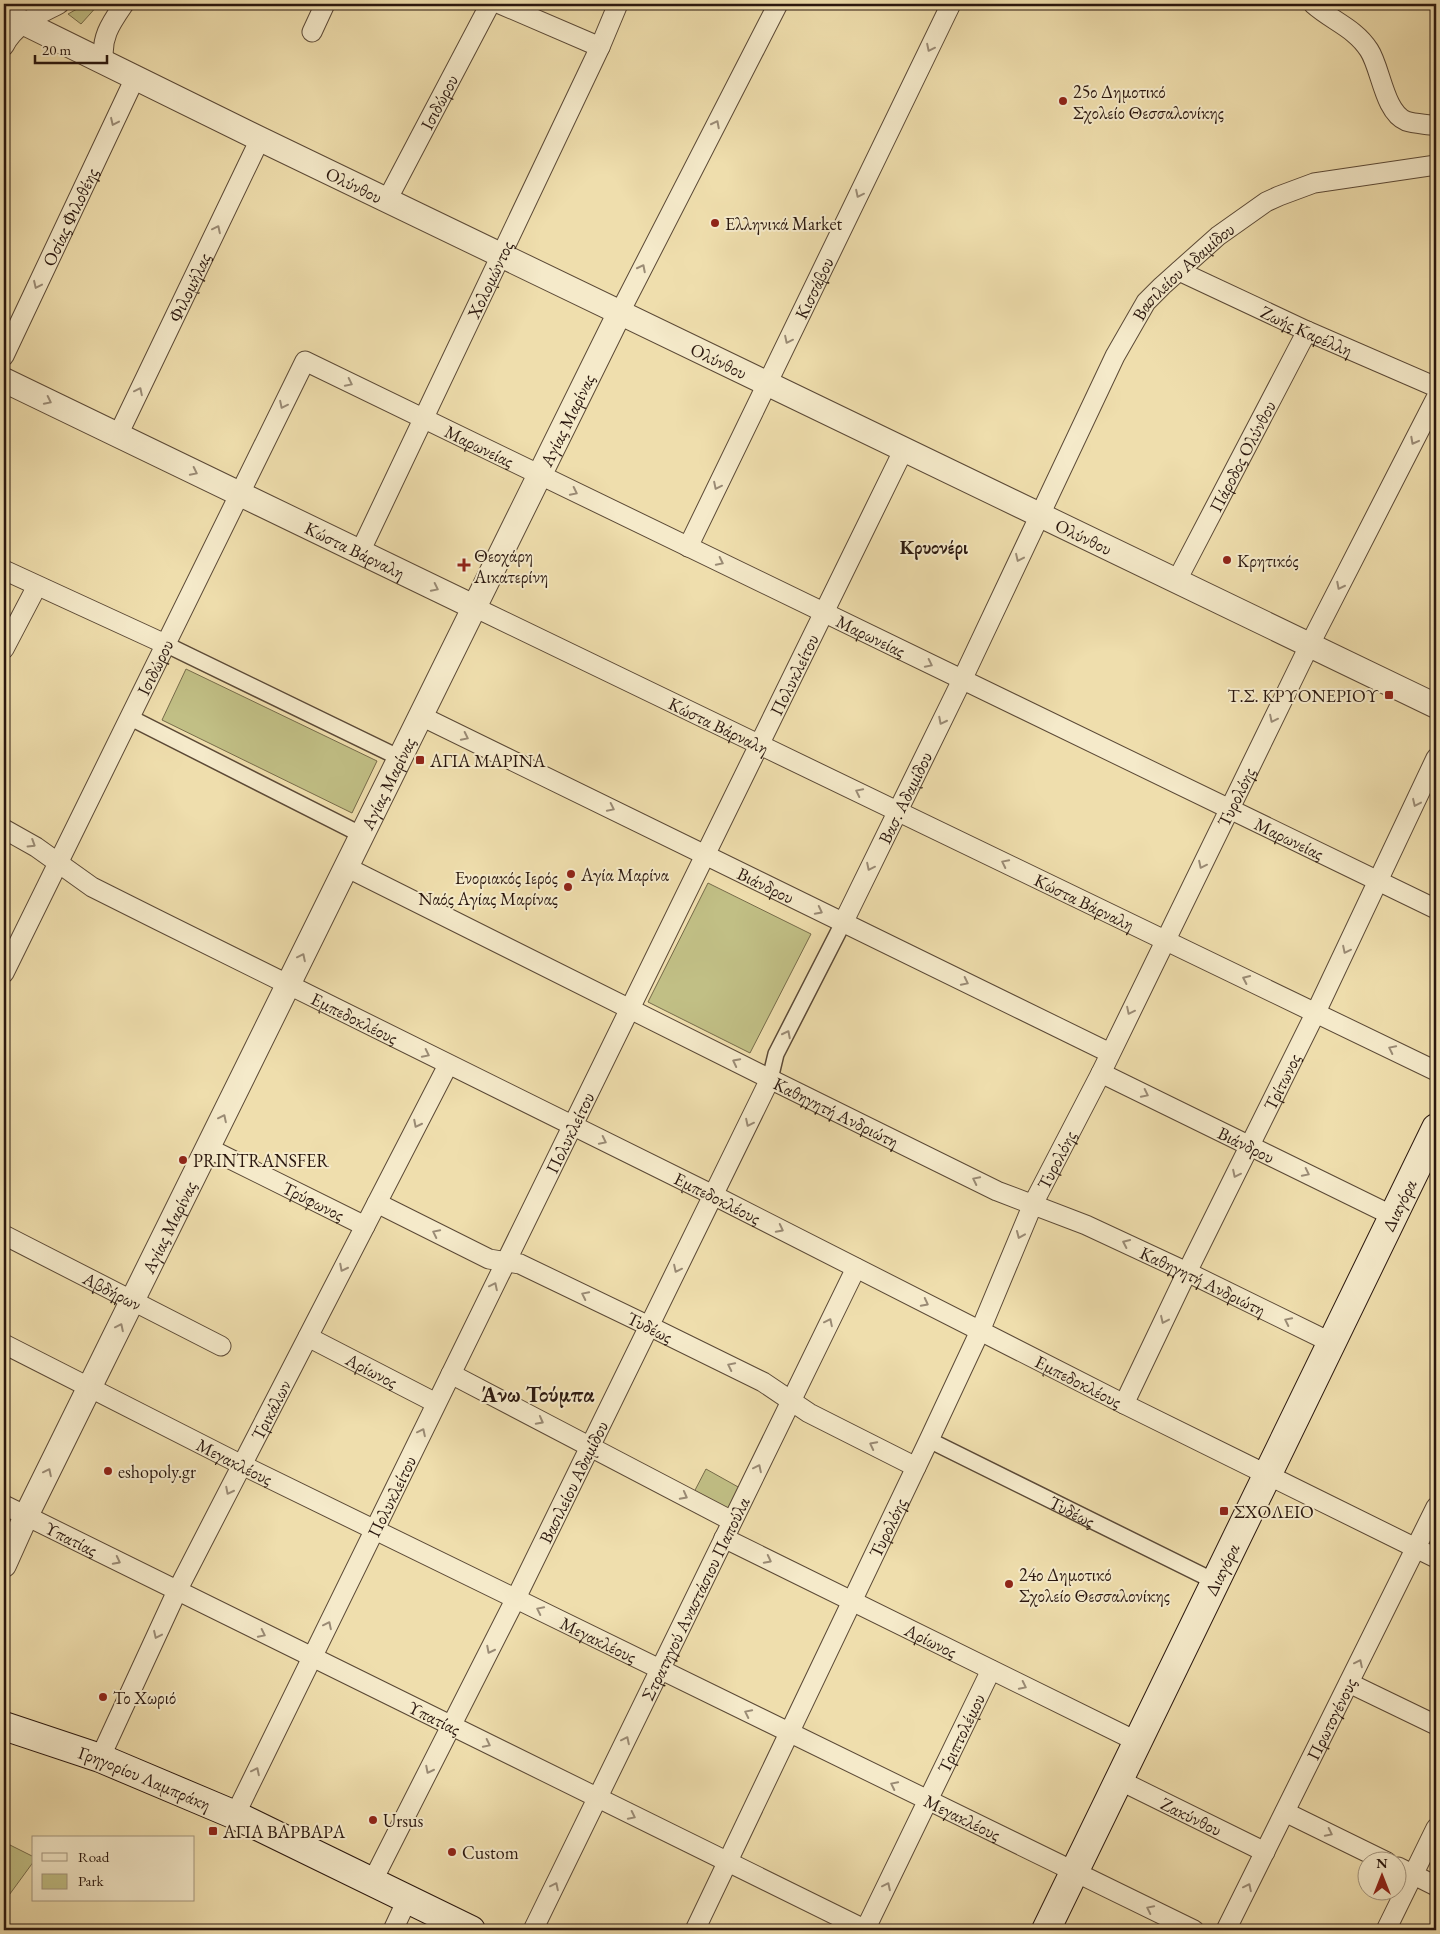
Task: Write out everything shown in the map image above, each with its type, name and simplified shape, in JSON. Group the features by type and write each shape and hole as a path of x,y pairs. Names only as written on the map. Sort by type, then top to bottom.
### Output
{"main road":[{"name":"Διαγόρα","path":"1046,1930 1436,1128"},
{"name":"Γρηγορίου Λαμπράκη","path":"4,1726 100,1758 235,1815 471,1930"}],"street":[{"path":"4,46 9,36 25,22 59,4"},
{"path":"104,62 104,37 110,23 124,4"},
{"path":"312,32 325,4"},
{"name":"Ισιδώρου","path":"387,200 490,4"},
{"path":"500,4 600,47"},
{"name":"Χολομώντος","path":"360,552 600,47 618,4"},
{"name":"Αγίας Μαρίνας","path":"4,1565 26,1516 620,312 778,4"},
{"name":"Κισσάβου","path":"688,547 951,4"},
{"path":"1313,4 1324,14 1351,29 1370,50 1391,106 1398,116 1408,122 1436,126"},
{"name":"Ολύνθου","path":"4,13 260,139 1436,706"},
{"name":"Οσίας Φιλοθέης","path":"4,356 135,78"},
{"name":"Φιλομήλας","path":"118,435 260,139"},
{"name":"Βασιλείου Αδαμίδου","path":"1040,514 1128,332 1146,302 1179,271 1234,224 1266,202 1279,196 1314,183 1436,165"},
{"name":"Ζωής Καρέλλη","path":"1179,271 1307,331 1436,387"},
{"name":"Πάροδος Ολύνθου","path":"1177,580 1307,331"},
{"name":"Ισιδώρου","path":"4,974 305,361"},
{"name":"Μαρωνείας","path":"305,361 1436,909"},
{"name":"Κώστα Βάρναλη","path":"4,380 1436,1071"},
{"name":"Τυρολόης","path":"695,1930 980,1331 1033,1204 1101,1073 1310,644 1436,398"},
{"name":"Πολυκλείτου","path":"235,1815 904,449"},
{"name":"Βασ. Αδαμίδου","path":"770,1079 776,1054 843,923 962,680 1040,514"},
{"path":"4,570 165,644 400,758"},
{"path":"4,649 37,586"},
{"name":"Βιάνδρου","path":"421,716 1110,1052"},
{"path":"129,717 362,835"},
{"name":"Τρίτωνος","path":"1124,1404 1316,1012 1436,758"},
{"name":"Εμπεδοκλέους","path":"4,829 28,841 92,887 288,986 713,1195 1124,1404 1436,1558"},
{"name":"Καθηγητή Ανδριώτη","path":"346,867 770,1079 998,1190 1086,1224 1332,1343"},
{"name":"Τρικάλων","path":"100,1758 177,1591 448,1065"},
{"name":"Βιάνδρου","path":"1101,1073 1394,1216"},
{"name":"Βασιλείου Αδαμίδου","path":"372,1882 516,1598 770,1079"},
{"name":"Τρύφωνος","path":"208,1148 365,1226"},
{"name":"Τυδέως","path":"377,1203 489,1258 520,1264 649,1326 763,1382 809,1413 916,1467"},
{"name":"Αβδήρων","path":"4,1235 222,1346"},
{"name":"Στρατηγού Αναστάσιου Παπούλα","path":"533,1930 856,1268"},
{"name":"Αρίωνος","path":"308,1337 436,1404"},
{"name":"Μεγακλέους","path":"4,1344 242,1465 1194,1930"},
{"name":"Αρίωνος","path":"451,1374 590,1447 852,1602 1138,1742"},
{"name":"Τυδέως","path":"929,1440 1216,1582"},
{"name":"Υπατίας","path":"4,1505 865,1930"},
{"name":"Πρωτογένους","path":"1226,1930 1436,1507"},
{"name":"Τριπτολέμου","path":"865,1930 991,1670"},
{"path":"1349,1683 1436,1725"},
{"name":"Ζακύνθου","path":"1119,1780 1265,1852"},
{"path":"1285,1812 1367,1852"},
{"path":"1408,1868 1436,1828"},
{"path":"1408,1872 1436,1886"},
{"path":"393,1930 407,1900"},
{"path":"1386,1930 1395,1902"}],"green space":[{"path":"86,4 99,4 81,24 68,14"},
{"path":"186,669 377,761 352,813 162,720"},
{"path":"708,883 811,934 750,1053 648,1002"},
{"path":"706,1469 740,1488 730,1514 693,1494"},
{"path":"4,1842 32,1856 32,1864 4,1902"}],"place":[{"name":"25ο Δημοτικό Σχολείο Θεσσαλονίκης","path":"1063,101"},
{"name":"Ελληνικά Market","path":"715,223"},
{"name":"Κρητικός","path":"1227,560"},
{"name":"Θεοχάρη Αικατερίνη","path":"464,565"},
{"name":"Τ.Σ. ΚΡΥΟΝΕΡΙΟΥ","path":"1389,695"},
{"name":"ΑΓΙΑ ΜΑΡΙΝΑ","path":"420,760"},
{"name":"Αγία Μαρίνα","path":"571,874"},
{"name":"Ενοριακός Ιερός Ναός Αγίας Μαρίνας","path":"568,887"},
{"name":"PRINTRANSFER","path":"183,1160"},
{"name":"eshopoly.gr","path":"108,1471"},
{"name":"ΣΧΟΛΕΙΟ","path":"1224,1511"},
{"name":"24ο Δημοτικό Σχολείο Θεσσαλονίκης","path":"1009,1584"},
{"name":"Το Χωριό","path":"103,1697"},
{"name":"Ursus","path":"373,1820"},
{"name":"ΑΓΙΑ ΒΑΡΒΑΡΑ","path":"213,1831"},
{"name":"Custom","path":"452,1852"}],"district":[{"name":"Κρυονέρι","path":"934,547"},
{"name":"Άνω Τούμπα","path":"538,1394"}]}
